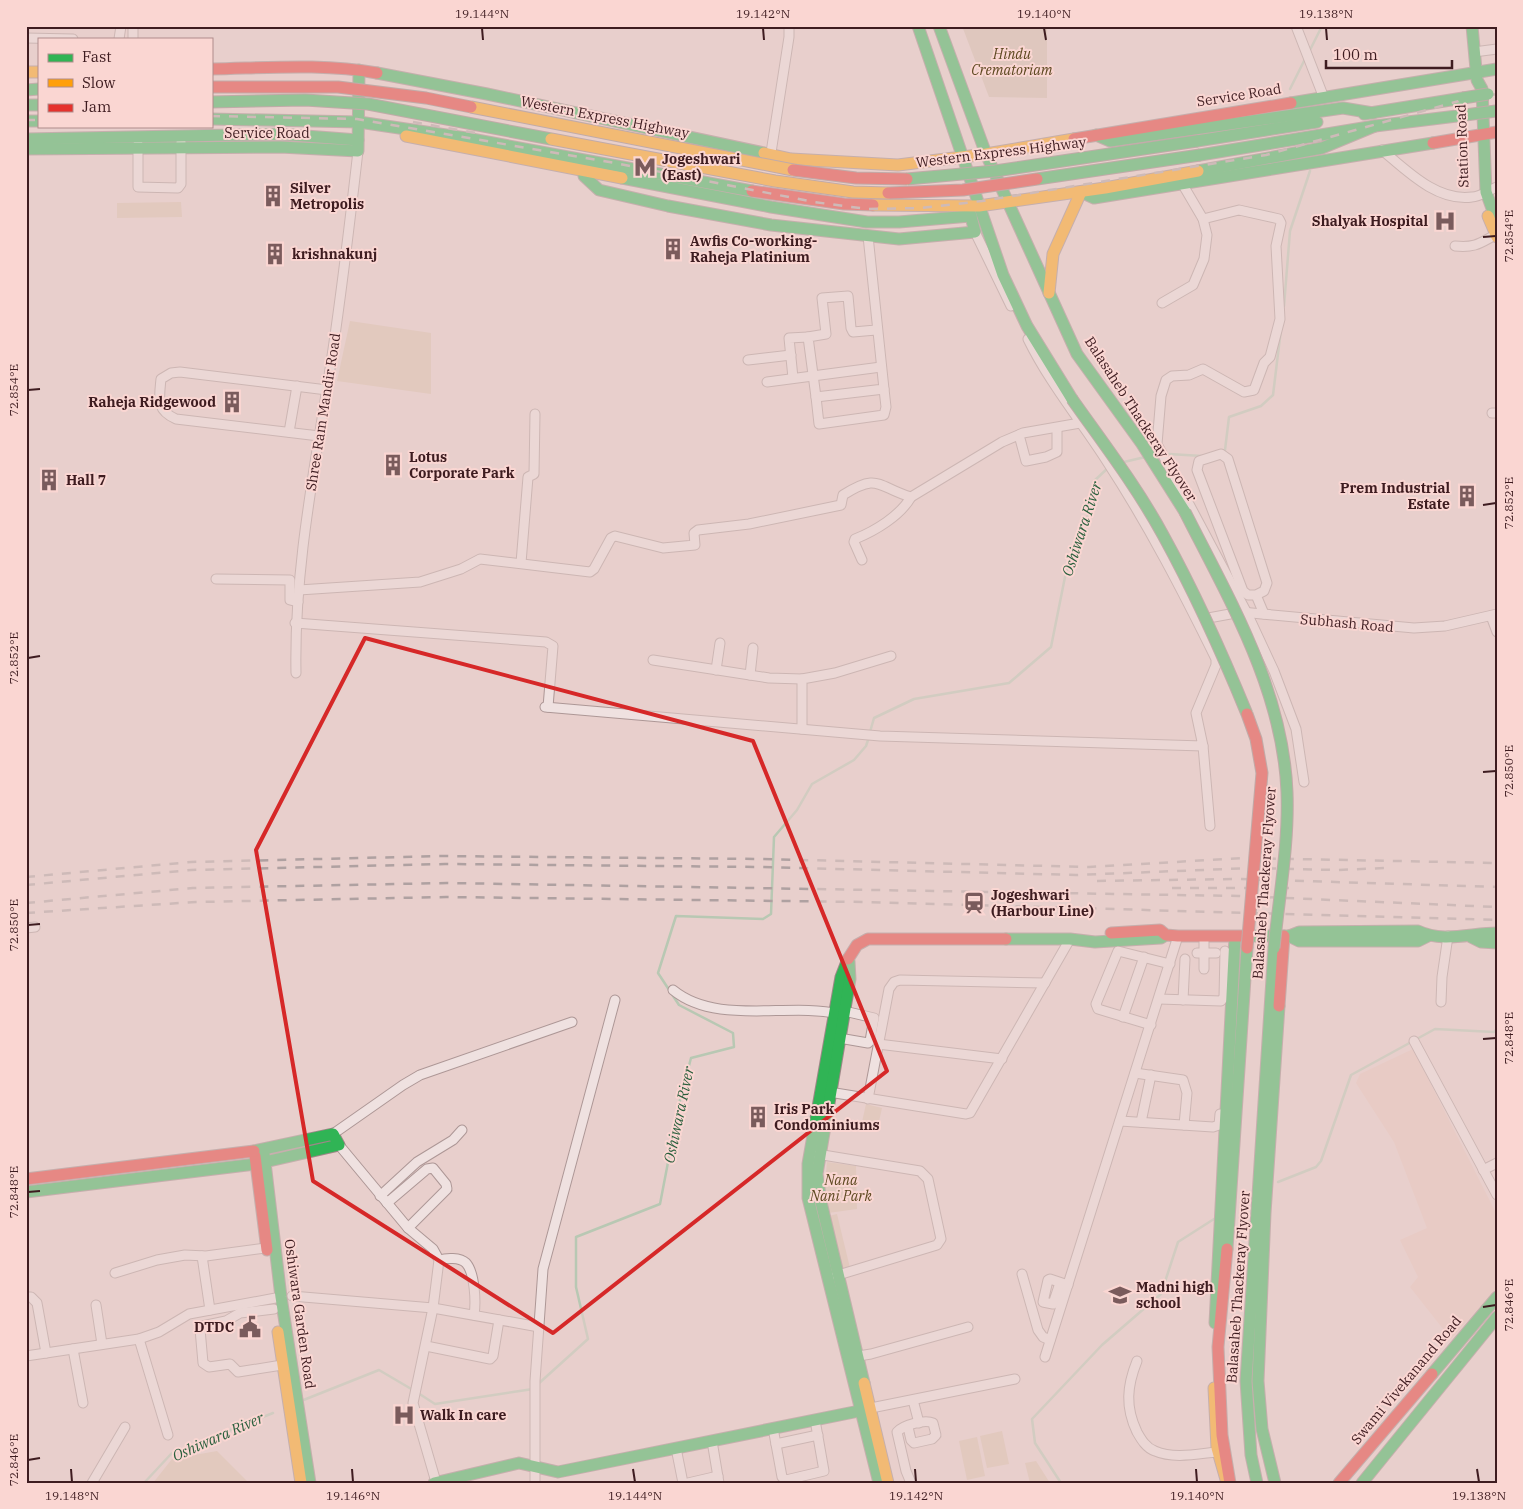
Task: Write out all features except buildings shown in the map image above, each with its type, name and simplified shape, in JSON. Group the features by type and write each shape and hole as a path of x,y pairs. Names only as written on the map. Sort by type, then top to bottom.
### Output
{"main road":[{"path":"583,166 588,181 599,190 668,206 771,225 899,239 975,232 973,209 962,158 918,26"},
{"name":"Balasaheb Thackeray Flyover","path":"939,26 986,154 1083,364 1142,444 1184,512 1257,656 1274,703 1284,750 1287,794 1274,948 1246,1381 1250,1446 1257,1483"},
{"name":"Station Road","path":"1472,26 1477,76 1474,89 1487,133 1483,193 1496,235"},
{"name":"Service Road","path":"212,69 298,67 359,70 487,94 582,116 799,160 898,165 962,158 1219,113 1477,76 1497,69"},
{"path":"358,135 359,70"},
{"name":"Western Express Highway","path":"212,87 304,86 367,89 446,102 808,173 856,178 908,179 996,171 1197,141 1492,93"},
{"path":"212,102 305,100 368,104 775,181 853,192 909,194 963,190 1200,155 1375,126 1496,111"},
{"path":"1096,135 1110,141 1343,108 1373,113"},
{"path":"212,118 358,135"},
{"path":"212,124 263,122 358,135"},
{"path":"138,146 181,136 280,134 466,138 771,207 868,222 899,222 1081,192 1130,188 1322,148 1375,126"},
{"path":"1130,188 1183,185 1487,133"},
{"name":"Service Road","path":"26,149 106,143 181,151 280,147 358,135"},
{"path":"26,139 106,143"},
{"path":"583,166 844,204 973,209"},
{"path":"1049,293 1053,254 1081,192"},
{"path":"771,207 774,193"},
{"name":"Station Road","path":"1483,193 1497,222"},
{"name":"Balasaheb Thackeray Flyover","path":"973,209 1027,326 1060,388 1072,399 1133,485 1163,534 1212,631 1247,712 1256,739 1262,773 1260,810 1247,948 1225,1287 1218,1347 1222,1435 1229,1483"},
{"path":"1471,937 1481,933 1497,933"},
{"path":"880,1483 866,1410 824,1242 815,1153 841,1013 850,979 848,958 855,945 868,939 1070,939 1094,942 1161,938 1166,935 1291,938 1397,935 1418,941 1428,936 1448,936 1471,937 1481,942 1497,943"},
{"path":"1229,1483 1219,1466 1216,1452 1214,1386 1223,1136 1235,937"},
{"path":"1275,1483 1262,1429 1258,1381 1265,1213 1291,938"},
{"path":"815,1153 829,1092 839,1038 841,1013"},
{"path":"26,1179 259,1150 333,1134 339,1145 261,1163 26,1192"},
{"name":"Oshiwara Garden Road","path":"259,1150 271,1247 310,1483"},
{"name":"Swami Vivekanand Road","path":"1339,1483 1497,1297"},
{"name":"Oshiwara Garden Road","path":"280,1300 282,1365 301,1483"},
{"path":"1362,1483 1497,1317"},
{"path":"435,1483 513,1464 558,1472 866,1410"},
{"path":"866,1410 888,1483"}],"street":[{"path":"761,191 771,155 789,37 788,26"},
{"path":"1296,26 1324,98"},
{"path":"1474,52 1497,49"},
{"name":"Shree Ram Mandir Road","path":"296,673 295,623 312,469 340,306 358,135"},
{"path":"138,146 138,187 178,188 181,184 181,136"},
{"path":"1382,150 1419,180 1442,192 1473,198 1497,187"},
{"path":"1162,303 1193,285 1204,259 1207,235 1203,219 1183,185"},
{"path":"1203,219 1239,210 1279,219 1281,223 1276,246 1280,319 1270,356 1264,363 1254,390 1244,392 1203,369 1189,375 1172,376 1166,380 1161,396 1157,422 1157,444 1247,613 1293,720 1304,782"},
{"path":"975,232 1003,292 1080,423 1108,462 1152,534 1216,659 1216,665 1196,713 1203,746 1210,826"},
{"path":"1456,246 1466,247 1482,244 1496,235"},
{"path":"808,337 819,424 884,415 886,407 876,330 868,236"},
{"path":"793,378 789,338 826,334 822,298 848,296 853,332 876,330"},
{"path":"748,360 791,355"},
{"path":"767,382 881,367"},
{"path":"319,436 176,419 162,410 158,402 161,379 171,373 180,372 327,390"},
{"path":"289,432 297,386"},
{"path":"816,398 884,389"},
{"path":"521,562 528,477 534,474 535,414"},
{"path":"862,560 854,542 855,539 872,532 907,504 911,498 1002,442 1019,435 1080,423"},
{"path":"1019,435 1026,461 1046,457 1057,452 1057,428"},
{"path":"1222,454 1228,459 1267,583 1264,591 1256,595 1248,595 1243,592 1197,470 1199,461 1222,454"},
{"path":"299,590 420,582 461,569 480,559 521,562 590,572 594,569 615,536 663,548 695,545 694,533 698,530 749,524 841,505 843,495 860,484 879,482 896,493 911,498"},
{"path":"216,579 300,580"},
{"path":"290,580 290,600 298,602"},
{"path":"1256,595 1264,614"},
{"name":"Subhash Road","path":"1197,620 1247,613 1414,628 1445,626 1494,615"},
{"path":"1494,615 1497,632"},
{"path":"295,623 546,642 553,646 546,707 880,736 1203,746"},
{"path":"716,670 720,643"},
{"path":"750,675 753,648"},
{"path":"653,660 788,680 835,673 891,656"},
{"path":"1216,665 1232,685 1247,725 1257,765 1254,827"},
{"path":"802,679 802,729"},
{"path":"1045,1357 1064,1284 1120,1121 1178,936"},
{"path":"1204,936 1201,953 1204,969"},
{"path":"1441,1002 1442,977 1448,936"},
{"path":"829,1092 966,1114 970,1113 1070,939"},
{"path":"1151,1025 1098,1010 1096,1004 1118,951 1170,964"},
{"path":"1159,999 1219,1001 1223,999 1221,952 1201,953"},
{"path":"1124,1017 1144,957"},
{"path":"1183,1000 1185,959"},
{"path":"868,1098 890,989 894,982 900,980 1045,983"},
{"path":"673,990 680,996 716,1008 841,1013 874,1018 868,1043 839,1038"},
{"path":"535,1483 535,1381 543,1269 615,1000"},
{"path":"333,1134 420,1075 572,1022"},
{"path":"1414,1041 1497,1195"},
{"path":"878,1044 1002,1059"},
{"path":"1135,1073 1183,1080 1187,1093 1184,1125"},
{"path":"1141,1122 1151,1075"},
{"path":"1120,1121 1213,1127 1218,1125 1221,1082"},
{"path":"380,1196 417,1162 453,1140 462,1130"},
{"path":"339,1145 380,1196 408,1228 432,1250 438,1260 433,1308 419,1385 413,1403 435,1483"},
{"path":"815,1153 920,1171 926,1174 941,1239 936,1244 833,1277"},
{"path":"1483,1170 1497,1163"},
{"path":"387,1204 427,1169 433,1168 446,1184 447,1189 408,1228"},
{"path":"115,1273 157,1260 271,1247"},
{"path":"202,1256 210,1310"},
{"path":"438,1260 455,1259 466,1264 474,1290 474,1315"},
{"path":"1022,1274 1040,1334 1050,1340"},
{"path":"26,1297 31,1297 37,1302 46,1353"},
{"path":"26,1356 139,1338 160,1332 188,1314 280,1300 433,1308 539,1327"},
{"path":"280,1300 240,1313 226,1321 202,1326 200,1329 204,1363 208,1367 230,1364 238,1372 282,1365"},
{"path":"96,1305 102,1344"},
{"path":"426,1346 490,1359 499,1320"},
{"path":"853,1357 968,1327"},
{"path":"139,1338 168,1435"},
{"path":"73,1349 83,1403"},
{"path":"1137,1361 1131,1375 1128,1406 1142,1442 1154,1451 1168,1454 1216,1452"},
{"path":"866,1410 1015,1379"},
{"path":"913,1400 919,1423"},
{"path":"773,1428 784,1480 822,1472 824,1467 816,1420"},
{"path":"908,1427 912,1442 934,1437 936,1430 933,1423 927,1421 898,1430 897,1435 911,1483"},
{"path":"92,1483 124,1427"},
{"path":"776,1444 818,1435"},
{"path":"688,1483 718,1480 712,1441"},
{"path":"676,1448 683,1483"}],"highlighted area":[{"path":"365,638 753,741 887,1071 553,1333 313,1181 256,850"}],"shaded area":[{"path":"1413,1049 1497,1215 1497,1288 1451,1339 1410,1287 1418,1277 1400,1240 1427,1228 1394,1142 1356,1083 1360,1074"}],"green space":[{"name":"Hindu Crematoriam","path":"962,26 1047,26 1047,98 989,97"},
{"path":"181,202 182,217 117,218 117,203"},
{"path":"350,321 431,333 431,394 337,381"},
{"path":"866,1104 882,1108 878,1126 862,1122"},
{"name":"Nana Nani Park","path":"827,1162 856,1166 857,1209 828,1213 825,1185"},
{"path":"837,1214 850,1268 835,1272 821,1218"},
{"path":"1002,1431 1009,1464 987,1468 980,1436"},
{"path":"977,1437 985,1476 967,1480 959,1441"},
{"path":"217,1451 249,1483 153,1483 172,1459"},
{"path":"1036,1461 1050,1483 1030,1483 1025,1463"}],"waterway":[{"name":"Oshiwara River","path":"1309,52 1322,26"},
{"name":"Oshiwara River","path":"1290,89 1305,59"},
{"name":"Oshiwara River","path":"1284,306 1290,231 1310,171"},
{"name":"Oshiwara River","path":"1221,451 1225,450 1229,417 1261,406 1273,395 1281,329"},
{"name":"Oshiwara River","path":"1169,454 1202,456"},
{"name":"Oshiwara River","path":"1124,462 1145,457"},
{"name":"Oshiwara River","path":"870,732 874,718 914,699 1009,683 1051,647 1066,572 1086,526 1094,481 1108,468"},
{"name":"Oshiwara River","path":"537,1385 588,1339 576,1287 576,1237 660,1204 680,1100 691,1058 734,1047 733,1033 679,1005 658,973 676,916 763,919 771,914 774,837 797,810 812,784 854,760 866,746 869,737"},
{"path":"1278,1182 1316,1167 1321,1161 1351,1075 1435,1029 1494,1032 1497,1029"},
{"path":"1061,1483 1035,1443 1032,1419 1102,1345 1161,1294 1178,1242 1214,1219"},
{"name":"Oshiwara River","path":"301,1401 379,1370 413,1390"},
{"name":"Oshiwara River","path":"418,1393 435,1404 533,1389"},
{"name":"Oshiwara River","path":"144,1483 171,1454 273,1413"}],"railway":[{"path":"212,116 357,119 615,163 814,202 867,209 921,208 982,201 1266,155 1459,101 1497,94"},
{"path":"26,120 38,120"},
{"path":"413,122 482,134"},
{"path":"26,877 191,862 444,856 761,859 1089,867 1244,858 1497,863"},
{"path":"26,885 191,870 445,864 760,867 1076,875 1253,868 1336,870 1384,868"},
{"path":"1097,881 1238,879 1497,887"},
{"path":"26,903 193,888 447,883 1239,896 1497,907"},
{"path":"1172,888 1289,888"},
{"path":"26,913 196,902 446,897 865,902 1497,920"}],"traffic: fast":[{"path":"918,26 1003,275 1027,326 1072,399"},
{"path":"939,26 986,154 1077,354 1142,444 1185,512"},
{"path":"1472,26 1477,80 1482,89 1486,192 1497,222"},
{"path":"1291,103 1497,69"},
{"path":"26,149 280,147 358,151 359,70"},
{"path":"377,73 487,94 764,153"},
{"path":"26,90 38,89"},
{"path":"1463,98 1488,94"},
{"path":"1364,114 1463,98"},
{"path":"212,102 305,100 368,104 551,139"},
{"path":"26,105 38,105"},
{"path":"1096,135 1110,141 1343,108 1373,113"},
{"path":"1465,115 1496,111"},
{"path":"1200,155 1375,126 1465,115"},
{"path":"212,119 359,122 466,138 752,191"},
{"path":"26,121 38,121"},
{"path":"1197,141 1317,122"},
{"path":"1198,171 1322,148 1375,126"},
{"path":"26,139 280,134 358,140"},
{"path":"907,179 995,171 1197,141"},
{"path":"1081,192 1094,198 1433,143"},
{"path":"1037,179 1200,155"},
{"path":"583,166 584,176 599,190 668,206 771,225 899,239 975,232 969,209"},
{"path":"622,178 771,207 867,222 899,222 971,216"},
{"path":"1072,399 1131,482 1153,517 1208,623 1247,714"},
{"path":"1185,512 1236,613 1265,682 1276,718 1283,754 1287,792 1287,831 1274,948"},
{"path":"1289,936 1299,932 1418,931 1428,935 1447,937 1497,933"},
{"path":"1006,939 1070,939 1095,942 1161,938 1166,935"},
{"path":"1247,936 1289,936 1299,941 1418,941 1428,936"},
{"path":"1215,1323 1235,937"},
{"path":"1471,937 1481,942 1497,943"},
{"path":"1227,1249 1247,948"},
{"path":"1257,1483 1251,1455 1246,1381 1274,948"},
{"path":"848,959 841,977 808,1164 808,1198 879,1483"},
{"path":"849,961 850,979 817,1174 821,1202 864,1383"},
{"path":"1275,1483 1262,1429 1258,1381 1265,1213 1279,1006"},
{"path":"26,1192 256,1164 339,1145 333,1134 254,1151"},
{"path":"264,1154 281,1297 310,1483"},
{"path":"1432,1374 1497,1297"},
{"path":"1362,1483 1497,1317"},
{"path":"434,1483 519,1463 558,1472 869,1409"}],"traffic: slow":[{"path":"26,72 38,72"},
{"path":"471,107 793,170"},
{"path":"406,136 622,178"},
{"path":"551,139 775,181 853,192 888,193"},
{"path":"764,153 791,159 898,165 986,154 1074,139"},
{"path":"873,205 979,206 1105,188 1198,171"},
{"path":"1049,293 1053,254 1081,192"},
{"path":"1488,216 1497,237"},
{"path":"278,1332 301,1483"},
{"path":"864,1383 888,1483"},
{"path":"1214,1388 1217,1448 1227,1483"}],"traffic: jam":[{"path":"212,69 315,67 377,73"},
{"path":"212,87 338,87 426,98 471,107"},
{"path":"1074,139 1291,103"},
{"path":"1433,143 1497,132"},
{"path":"793,170 856,178 907,179"},
{"path":"888,193 963,190 1037,179"},
{"path":"752,191 844,204 873,205"},
{"path":"1247,714 1256,739 1262,773 1247,948"},
{"path":"1111,933 1160,930 1166,935 1178,936 1247,936"},
{"path":"1279,1006 1284,936"},
{"path":"848,959 857,945 868,939 1006,939"},
{"path":"26,1179 254,1151"},
{"path":"255,1156 267,1250"},
{"path":"1227,1249 1218,1347 1222,1435 1230,1483"},
{"path":"1339,1483 1432,1374"}],"place":[{"name":"Jogeshwari (East)","path":"645,167"},
{"name":"Silver Metropolis","path":"273,196"},
{"name":"Shalyak Hospital","path":"1445,221"},
{"name":"Awfis Co-working- Raheja Platinium","path":"673,249"},
{"name":"krishnakunj","path":"275,254"},
{"name":"Raheja Ridgewood","path":"232,402"},
{"name":"Lotus Corporate Park","path":"393,465"},
{"name":"Hall 7","path":"49,480"},
{"name":"Prem Industrial Estate","path":"1467,496"},
{"name":"Jogeshwari (Harbour Line)","path":"974,903"},
{"name":"Iris Park Condominiums","path":"758,1117"},
{"name":"Madni high school","path":"1120,1295"},
{"name":"DTDC","path":"250,1327"},
{"name":"Walk In care","path":"404,1415"}]}
